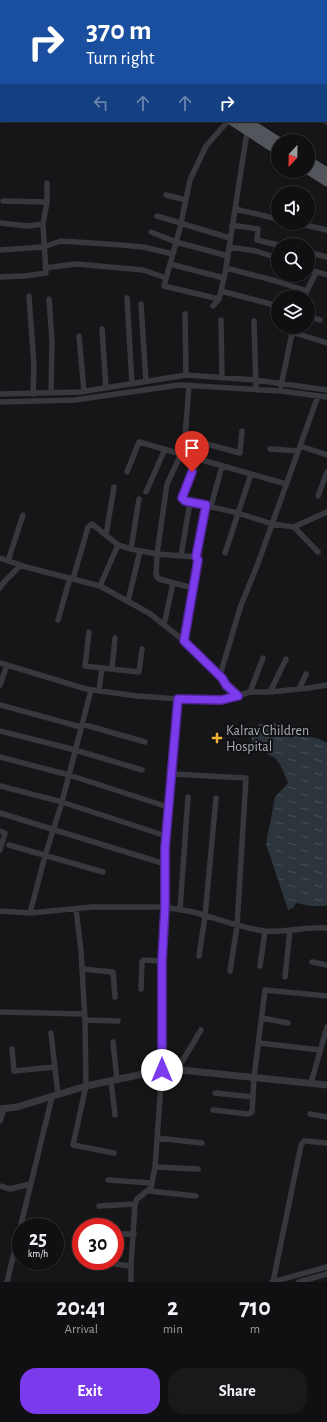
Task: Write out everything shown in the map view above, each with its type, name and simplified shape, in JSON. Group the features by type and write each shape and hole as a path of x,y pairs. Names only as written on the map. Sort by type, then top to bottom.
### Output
{"main road":[{"path":"233,122 271,147"},
{"path":"249,122 271,136"},
{"path":"315,166 326,175"},
{"path":"315,172 326,175"}],"street":[{"path":"219,299 164,286 181,223 190,180 206,146 227,122"},
{"path":"214,306 219,299 226,268 247,132"},
{"path":"0,277 46,273 43,224 47,202 47,183"},
{"path":"166,195 186,200"},
{"path":"3,201 47,202"},
{"path":"235,209 271,217"},
{"path":"157,216 230,238"},
{"path":"0,223 28,226 43,224"},
{"path":"232,225 258,229 257,240 271,243"},
{"path":"315,227 327,230"},
{"path":"151,232 176,242 228,256"},
{"path":"0,250 44,247 61,241 143,248 172,254"},
{"path":"229,247 271,256"},
{"path":"315,254 327,257"},
{"path":"45,268 76,264 143,270 166,278"},
{"path":"170,264 224,278"},
{"path":"226,268 304,290"},
{"path":"307,290 316,272 327,275"},
{"path":"221,291 271,304"},
{"path":"29,296 34,366 33,394"},
{"path":"127,298 132,384"},
{"path":"48,299 52,341 51,392"},
{"path":"141,304 146,382"},
{"path":"185,314 186,376"},
{"path":"315,318 320,320"},
{"path":"221,320 222,378"},
{"path":"254,321 256,389"},
{"path":"102,329 106,388"},
{"path":"280,390 292,334"},
{"path":"303,334 327,343"},
{"path":"79,336 84,391"},
{"path":"0,394 84,391 186,376 256,380 327,390"},
{"path":"0,402 75,400 179,384 280,390 327,397"},
{"path":"189,385 185,438 240,453 242,431"},
{"path":"222,678 221,672 241,605 318,396"},
{"path":"127,472 139,442 286,484"},
{"path":"270,448 299,449 327,455"},
{"path":"146,492 165,449"},
{"path":"181,454 167,484 157,554 157,578 193,588"},
{"path":"198,459 182,498 183,500 238,513 272,524 294,527 327,512"},
{"path":"184,641 198,560 196,557 209,506 222,466"},
{"path":"318,496 327,472"},
{"path":"225,553 251,474"},
{"path":"106,535 114,487"},
{"path":"131,549 139,499"},
{"path":"181,556 190,502"},
{"path":"8,561 23,515"},
{"path":"58,620 88,528 92,524 118,545 157,554 196,557"},
{"path":"294,527 318,552"},
{"path":"100,586 118,545"},
{"path":"128,601 140,551"},
{"path":"0,558 100,586 149,613 184,641 238,696"},
{"path":"0,588 21,565"},
{"path":"164,625 173,583"},
{"path":"89,632 85,666 138,672 142,649"},
{"path":"112,669 116,638"},
{"path":"250,692 263,658"},
{"path":"270,692 286,659"},
{"path":"0,663 91,690 137,696 178,699 221,700 250,692 270,692 327,685"},
{"path":"0,685 7,665"},
{"path":"99,691 102,668"},
{"path":"299,689 306,674"},
{"path":"30,913 45,856 62,802 91,690"},
{"path":"131,1282 135,1204 137,1199 149,1191 156,1167 162,1070 162,961 165,907 166,836 178,699"},
{"path":"0,704 146,742"},
{"path":"0,731 75,750 142,770"},
{"path":"0,757 69,775 168,807"},
{"path":"172,774 246,778 237,926 230,971"},
{"path":"0,786 62,802 166,836"},
{"path":"180,910 188,797"},
{"path":"199,956 206,916 216,798"},
{"path":"0,813 165,864"},
{"path":"0,831 5,833 0,850"},
{"path":"9,845 103,872"},
{"path":"0,911 30,913 92,907 165,907 206,916 237,926 265,931 317,927 327,928"},
{"path":"76,909 85,1014 86,1086 73,1145 114,1153"},
{"path":"285,976 290,930"},
{"path":"260,966 265,931"},
{"path":"141,989 143,960 162,961"},
{"path":"312,962 327,965"},
{"path":"82,969 113,972 115,997"},
{"path":"213,1110 251,1113 253,1109 254,1077 266,990 327,996"},
{"path":"0,1012 85,1014"},
{"path":"262,1018 288,1023"},
{"path":"85,1020 118,1020"},
{"path":"311,1083 327,1027"},
{"path":"177,1070 201,1030"},
{"path":"7,1282 30,1184 55,1096 55,1067 51,1033"},
{"path":"114,1042 115,1115"},
{"path":"259,1043 320,1050"},
{"path":"12,1049 14,1071 55,1067"},
{"path":"0,1121 2,1109 17,1107 86,1086 162,1070 254,1077 327,1085"},
{"path":"215,1093 253,1097"},
{"path":"310,1114 327,1117"},
{"path":"157,1138 202,1144"},
{"path":"327,1143 304,1141 301,1145 273,1282 327,1267"},
{"path":"156,1167 198,1169"},
{"path":"108,1180 152,1183"},
{"path":"0,1186 10,1189 30,1184"},
{"path":"149,1191 196,1196"},
{"path":"99,1206 135,1204"},
{"path":"124,1234 134,1234"},
{"path":"124,1265 131,1266"},
{"path":"299,1282 327,1274"}],"water":[{"path":"275,723 290,734 317,738 327,743 327,905 325,906 310,906 296,903 293,908 288,910 266,844 275,797 288,783 281,766 275,758 253,746 251,735 259,724"}],"place":[{"name":"Kalrav Children Hospital","path":"217,738"}],"route":[{"path":"162,1070 162,961 165,907 165,848 178,699 221,700 238,696 184,641 198,560 196,557 206,505 185,501 182,498 192,472"}]}
